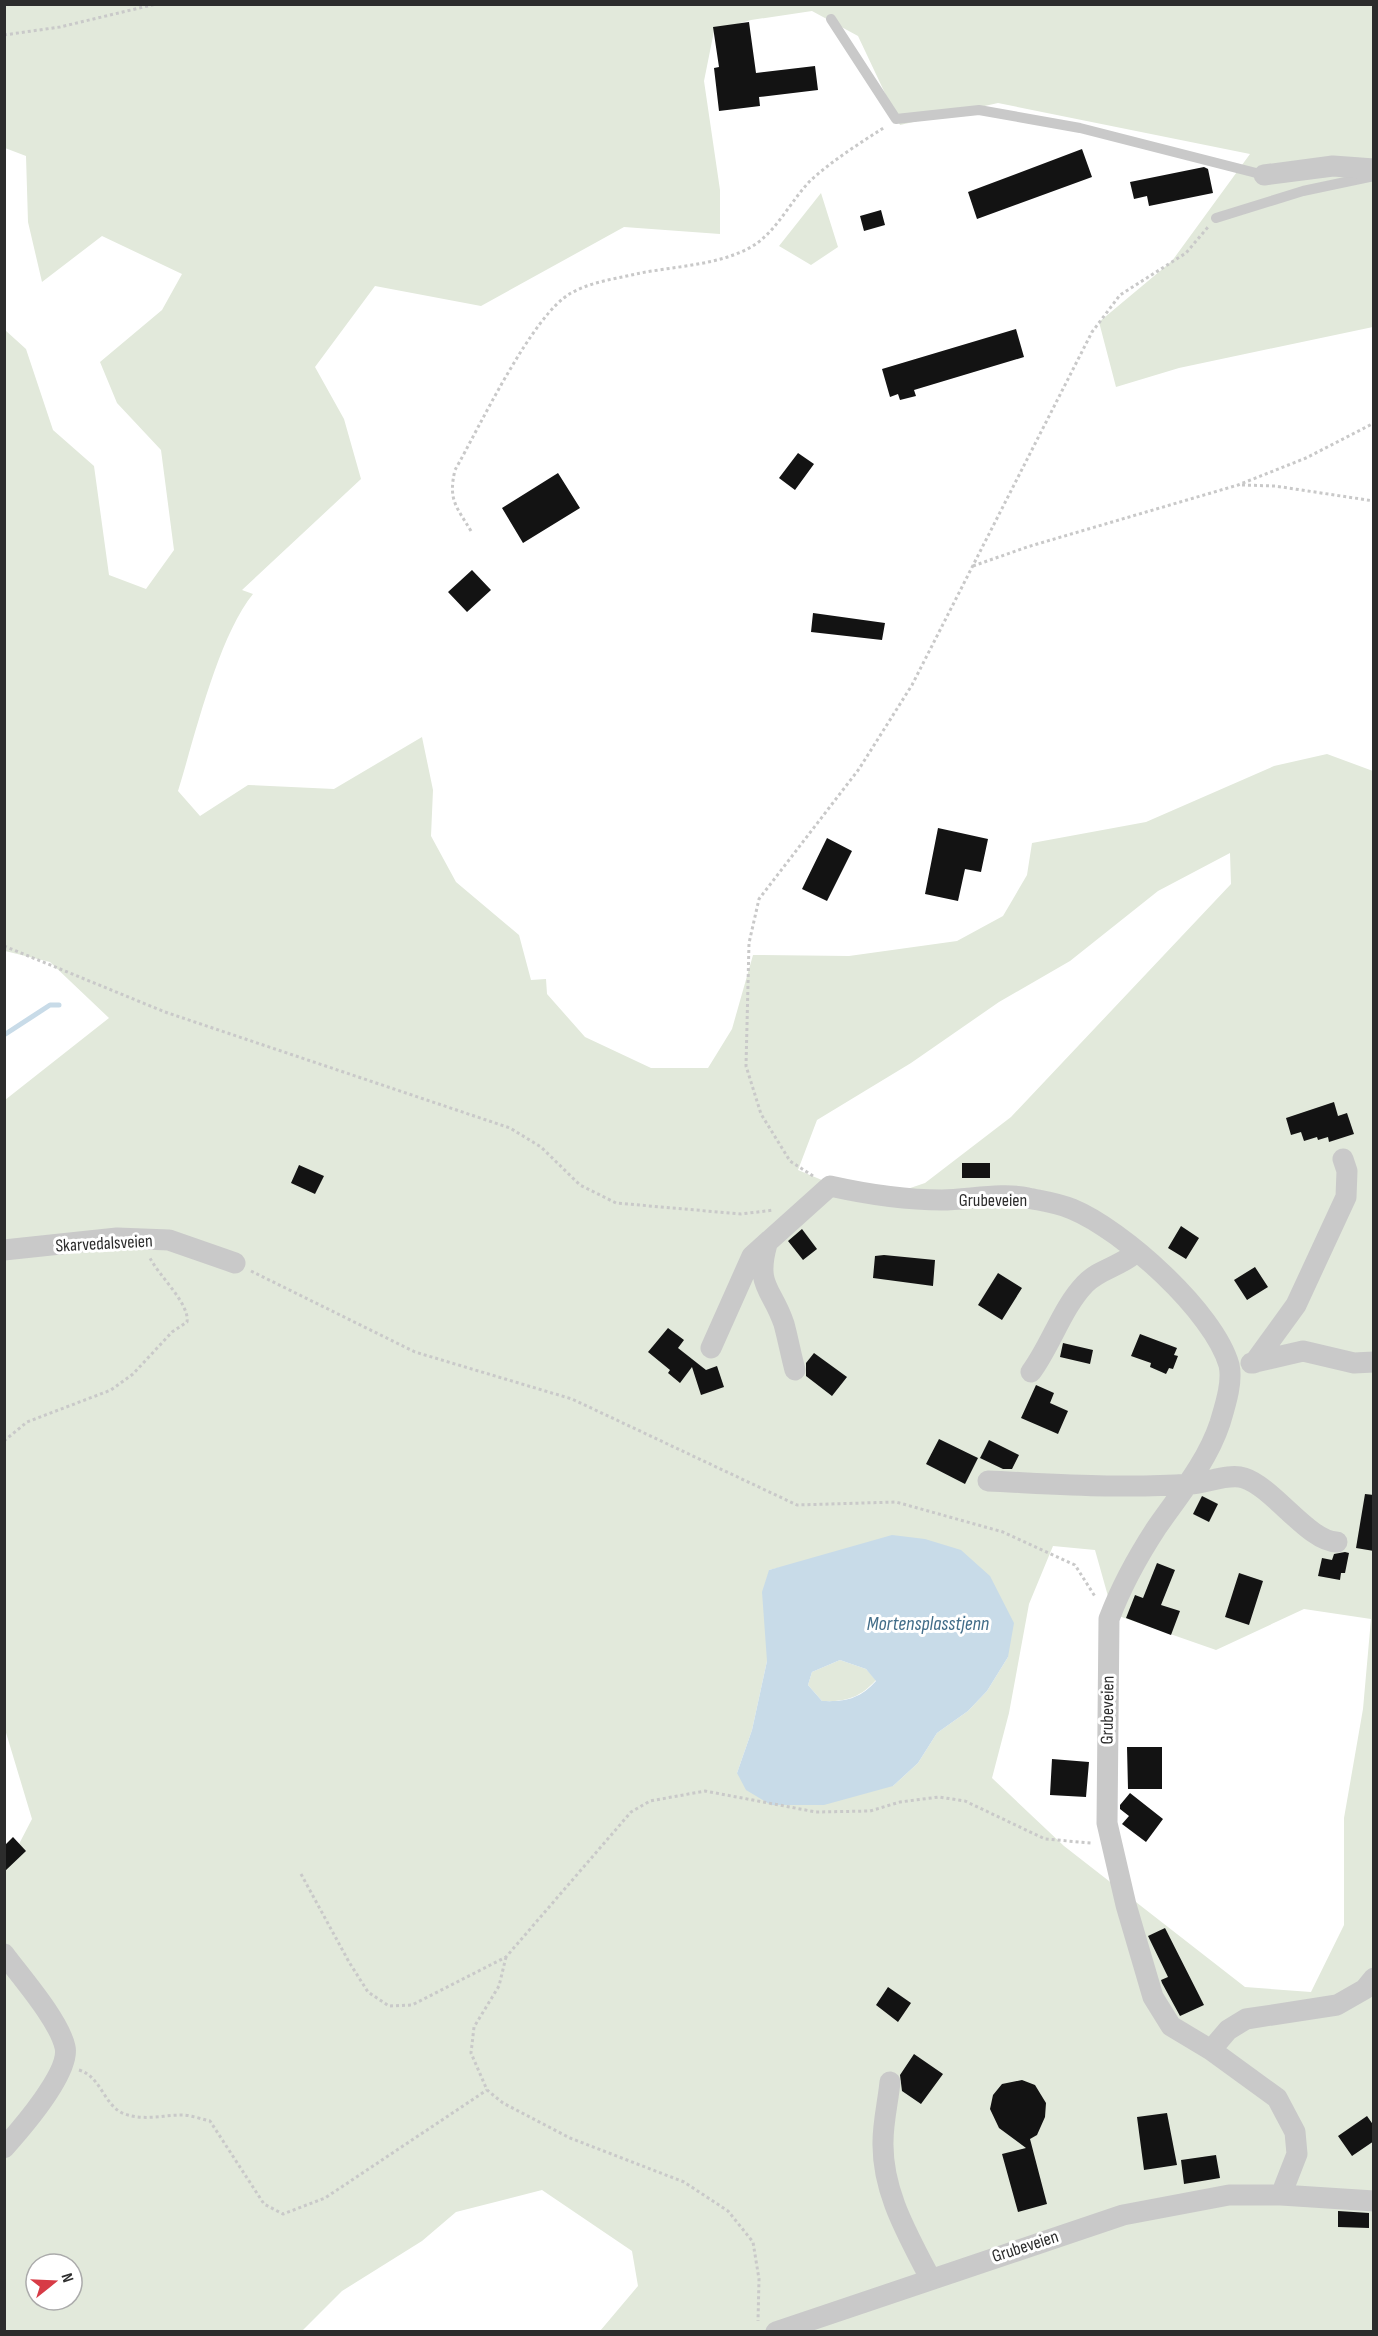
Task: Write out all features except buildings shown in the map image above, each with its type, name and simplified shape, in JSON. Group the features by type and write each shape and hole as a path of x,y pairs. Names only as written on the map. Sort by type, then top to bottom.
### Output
{"street":[{"path":"1264,175 1333,166 1374,169"},
{"path":"1254,1363 1296,1305 1346,1197 1347,1171 1343,1160"},
{"path":"711,1348 752,1256 830,1186"},
{"name":"Grubeveien","path":"830,1186 872,1195 940,1200 1024,1197 1072,1209 1108,1231 1136,1252 1195,1306 1219,1339 1229,1367 1230,1380 1219,1425 1190,1484 1157,1528 1121,1587 1109,1619 1107,1823 1126,1905 1153,1997 1171,2026 1211,2050 1277,2098 1295,2132 1297,2154 1281,2195"},
{"name":"Skarvedalsveien","path":"4,1250 117,1238 169,1240 235,1263"},
{"path":"768,1241 761,1267 763,1282 783,1322 795,1370"},
{"path":"1031,1372 1047,1350 1072,1300 1086,1283 1136,1252"},
{"path":"1229,1367 1303,1351 1354,1363 1374,1362"},
{"path":"988,1481 1125,1487 1190,1484 1234,1476 1257,1484 1311,1530 1332,1542 1337,1542"},
{"path":"4,1954 49,2016 66,2048 63,2065 25,2124 4,2148"},
{"path":"1211,2050 1228,2030 1246,2019 1337,2005 1365,1989 1374,1978"},
{"path":"890,2082 883,2143 887,2180 893,2204 930,2278"},
{"name":"Grubeveien","path":"776,2331 1123,2215 1229,2195 1281,2195 1374,2201"}],"lane":[{"path":"831,19 896,119 979,110 1080,128 1264,175"},
{"path":"1216,218 1303,190 1374,176"}],"path":[{"path":"4,35 60,27 156,4"},
{"path":"471,531 451,498 450,489 455,471 517,359 555,306 569,294 592,283 707,262 750,248 765,236 813,179 896,119"},
{"path":"830,1186 790,1161 761,1114 746,1066 749,943 759,899 859,769 912,684 1092,332 1120,295 1186,253 1216,218"},
{"path":"973,566 1027,546 1238,485 1306,458 1374,423"},
{"path":"1238,485 1275,486 1374,501"},
{"path":"4,946 165,1012 510,1128 541,1147 580,1185 616,1203 741,1214 806,1207"},
{"path":"4,1441 27,1422 111,1390 133,1374 172,1332 187,1322 188,1316 184,1306 152,1263 147,1239"},
{"path":"235,1263 415,1352 572,1398 797,1505 896,1502 1003,1532 1075,1565 1109,1619"},
{"path":"301,1874 368,1992 389,2006 412,2005 506,1957 631,1812 650,1801 687,1792 705,1791 816,1812 870,1811 900,1802 939,1797 965,1801 1045,1839 1112,1844"},
{"path":"506,1957 499,1986 474,2027 471,2053 487,2090 503,2103 570,2138 684,2182 728,2211 753,2242 759,2279 758,2331"},
{"path":"63,2065 88,2072 102,2088 112,2106 124,2114 144,2118 185,2114 210,2121 264,2204 283,2214 325,2198 487,2090"}],"shaded area":[{"path":"5,5 1373,5 1373,327 1179,368 1116,387 1099,322 1172,261 1250,154 998,103 900,125 858,36 812,11 751,20 714,31 704,81 720,190 720,234 624,227 481,306 375,286 315,367 344,419 361,479 242,590 253,594 240,613 218,661 178,791 200,816 248,785 334,789 422,737 433,790 431,836 456,882 519,935 531,980 546,979 547,994 585,1037 651,1068 708,1068 732,1029 753,955 849,956 957,941 1003,916 1027,875 1032,843 1146,822 1274,766 1327,754 1373,771 1373,2331 600,2331 638,2286 632,2251 542,2190 456,2212 422,2241 342,2291 302,2331 5,2331 5,1871 32,1819 4,1726 5,1100 109,1018 50,962 5,951 5,330 26,349 53,430 94,466 109,575 146,589 174,550 161,450 117,403 100,362 162,310 182,274 102,236 42,282 28,222 26,156 5,148","holes":["1230,853 1231,884 1011,1117 925,1183 872,1201 798,1170 817,1120 911,1063 999,1002 1070,961 1158,891","1053,1546 1095,1550 1113,1614 1216,1650 1304,1609 1371,1619 1363,1709 1344,1818 1344,1925 1311,1992 1245,1987 1064,1846 992,1778 1009,1713 1029,1604","799,1563 1008,1657 987,1691 968,1711 937,1733 918,1763 893,1786 737,1773 752,1730 767,1661 769,1570"]},
{"path":"821,193 838,247 811,265 779,246"},
{"path":"840,1660 866,1669 876,1680 852,1698 822,1701 808,1685 812,1672"}],"water":[{"name":"Mortensplasstjenn","path":"892,1535 925,1539 961,1550 990,1576 1014,1623 1008,1657 987,1691 968,1711 937,1733 918,1763 893,1786 824,1805 771,1805 746,1790 737,1773 752,1730 767,1661 762,1592 769,1570","holes":["840,1660 866,1669 876,1681 864,1692 852,1698 822,1701 808,1685 812,1672"]}],"waterway":[{"path":"4,1035 50,1005 59,1005"}]}
